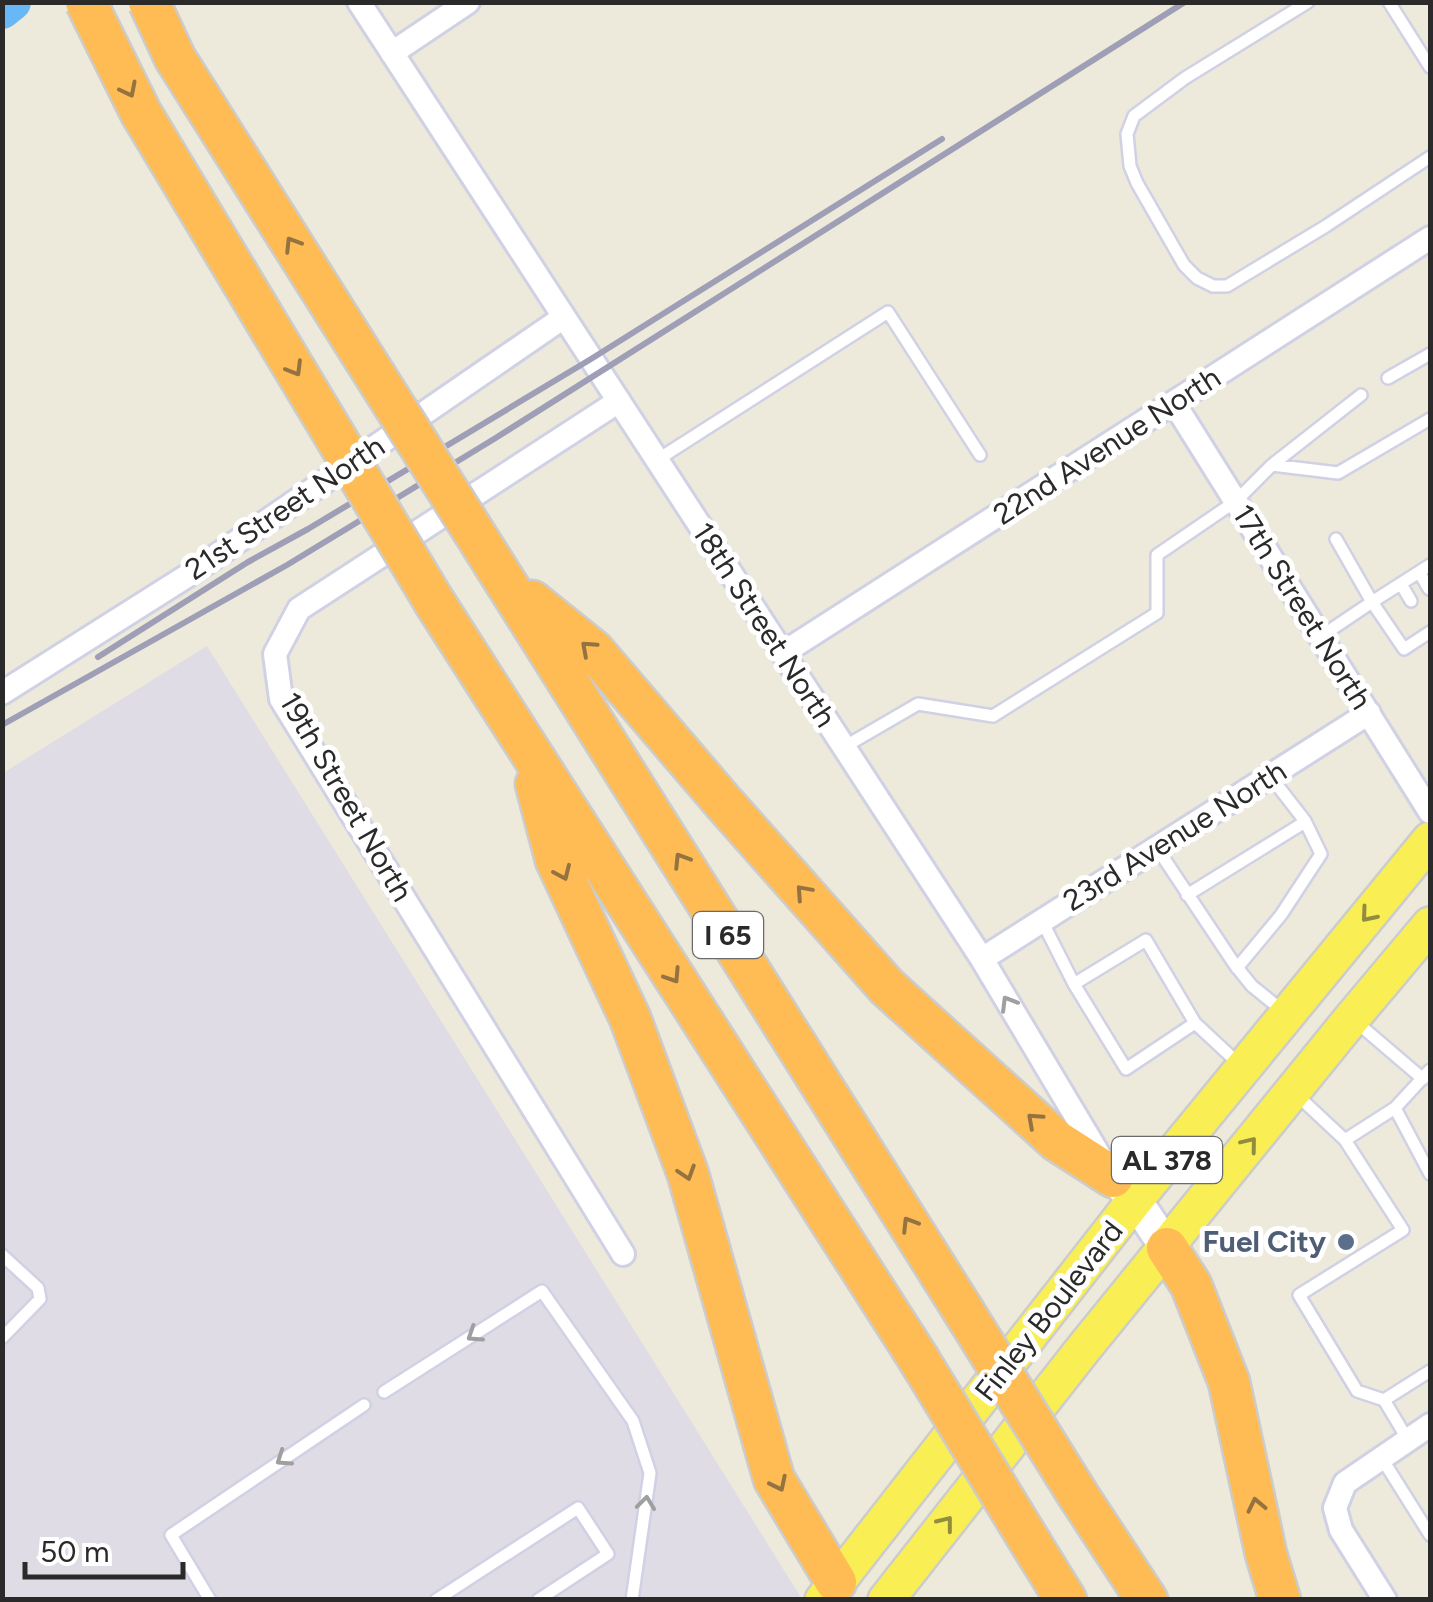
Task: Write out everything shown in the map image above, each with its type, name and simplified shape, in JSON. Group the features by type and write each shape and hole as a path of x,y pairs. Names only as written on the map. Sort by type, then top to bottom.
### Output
{"highway":[{"name":"I 65","path":"86,2 141,114 435,603 918,1358 1066,1600"},
{"name":"I 65","path":"148,2 175,58 1146,1600"},
{"path":"500,572 594,651 887,987 1058,1141 1124,1188"},
{"path":"526,746 556,860 630,1018 688,1174 774,1480 836,1594"},
{"path":"1167,1248 1191,1285 1230,1382 1266,1554 1280,1600"}],"main road":[{"name":"Finley Boulevard","path":"836,1594 1124,1188 1242,1067 1430,840"},
{"name":"Finley Boulevard","path":"886,1600 1084,1348 1430,925"},
{"name":"18th Street North","path":"1124,1188 1167,1248"}],"street":[{"name":"18th Street North","path":"359,2 982,959 1124,1188"},
{"path":"392,53 468,2"},
{"name":"22nd Avenue North","path":"783,653 1430,238"},
{"name":"21st Street North","path":"2,694 187,576 564,317"},
{"name":"19th Street North","path":"619,402 299,610 275,654 282,699 622,1254"},
{"name":"17th Street North","path":"1174,403 1430,812"},
{"name":"23rd Avenue North","path":"982,959 1368,714"},
{"path":"1385,1600 1340,1530 1335,1508 1344,1483 1430,1425"}],"lane":[{"path":"1308,2 1185,78 1134,116 1127,134 1130,166 1184,265 1213,286 1227,286 1430,157"},
{"path":"1389,2 1430,67"},
{"path":"657,460 888,312 980,455"},
{"path":"1388,378 1430,354"},
{"path":"844,747 918,704 993,716 1156,613 1157,555 1236,501 1272,465 1360,395"},
{"path":"1272,465 1338,473 1430,419"},
{"path":"1336,539 1404,649 1428,628"},
{"path":"1320,637 1425,568 1429,589"},
{"path":"1401,584 1411,601"},
{"path":"1237,968 1281,915 1321,854 1316,838 1270,776"},
{"path":"1187,895 1305,822"},
{"path":"1157,848 1237,968 1286,1014"},
{"path":"1042,921 1074,984 1126,1069 1195,1023"},
{"path":"1074,984 1146,940 1195,1023 1242,1067"},
{"path":"1345,1140 1395,1108 1427,1075 1352,1018"},
{"path":"1293,1092 1345,1140 1403,1230 1299,1295 1356,1391 1384,1400 1408,1440"},
{"path":"1395,1108 1430,1174"},
{"path":"2,1255 38,1288 40,1299 2,1338"},
{"path":"384,1392 542,1290 633,1421 650,1473 632,1600"},
{"path":"1384,1400 1430,1372"},
{"path":"210,1600 171,1535 364,1405"},
{"path":"1373,1462 1430,1535"},
{"path":"436,1600 578,1508 608,1554 533,1598"},
{"path":"548,1527 558,1541"},
{"path":"526,1542 536,1556"},
{"path":"503,1556 512,1570"},
{"path":"479,1572 488,1586"},
{"path":"458,1586 466,1599"}],"shaded area":[{"path":"207,646 802,1599 3,1600 3,773"}],"waterway":[{"path":"2,10 12,2"}],"railway":[{"path":"2,725 287,565 494,439 1185,2"},
{"path":"98,657 248,562 591,359 942,139"}],"place":[{"name":"Fuel City","path":"1346,1242"}]}
